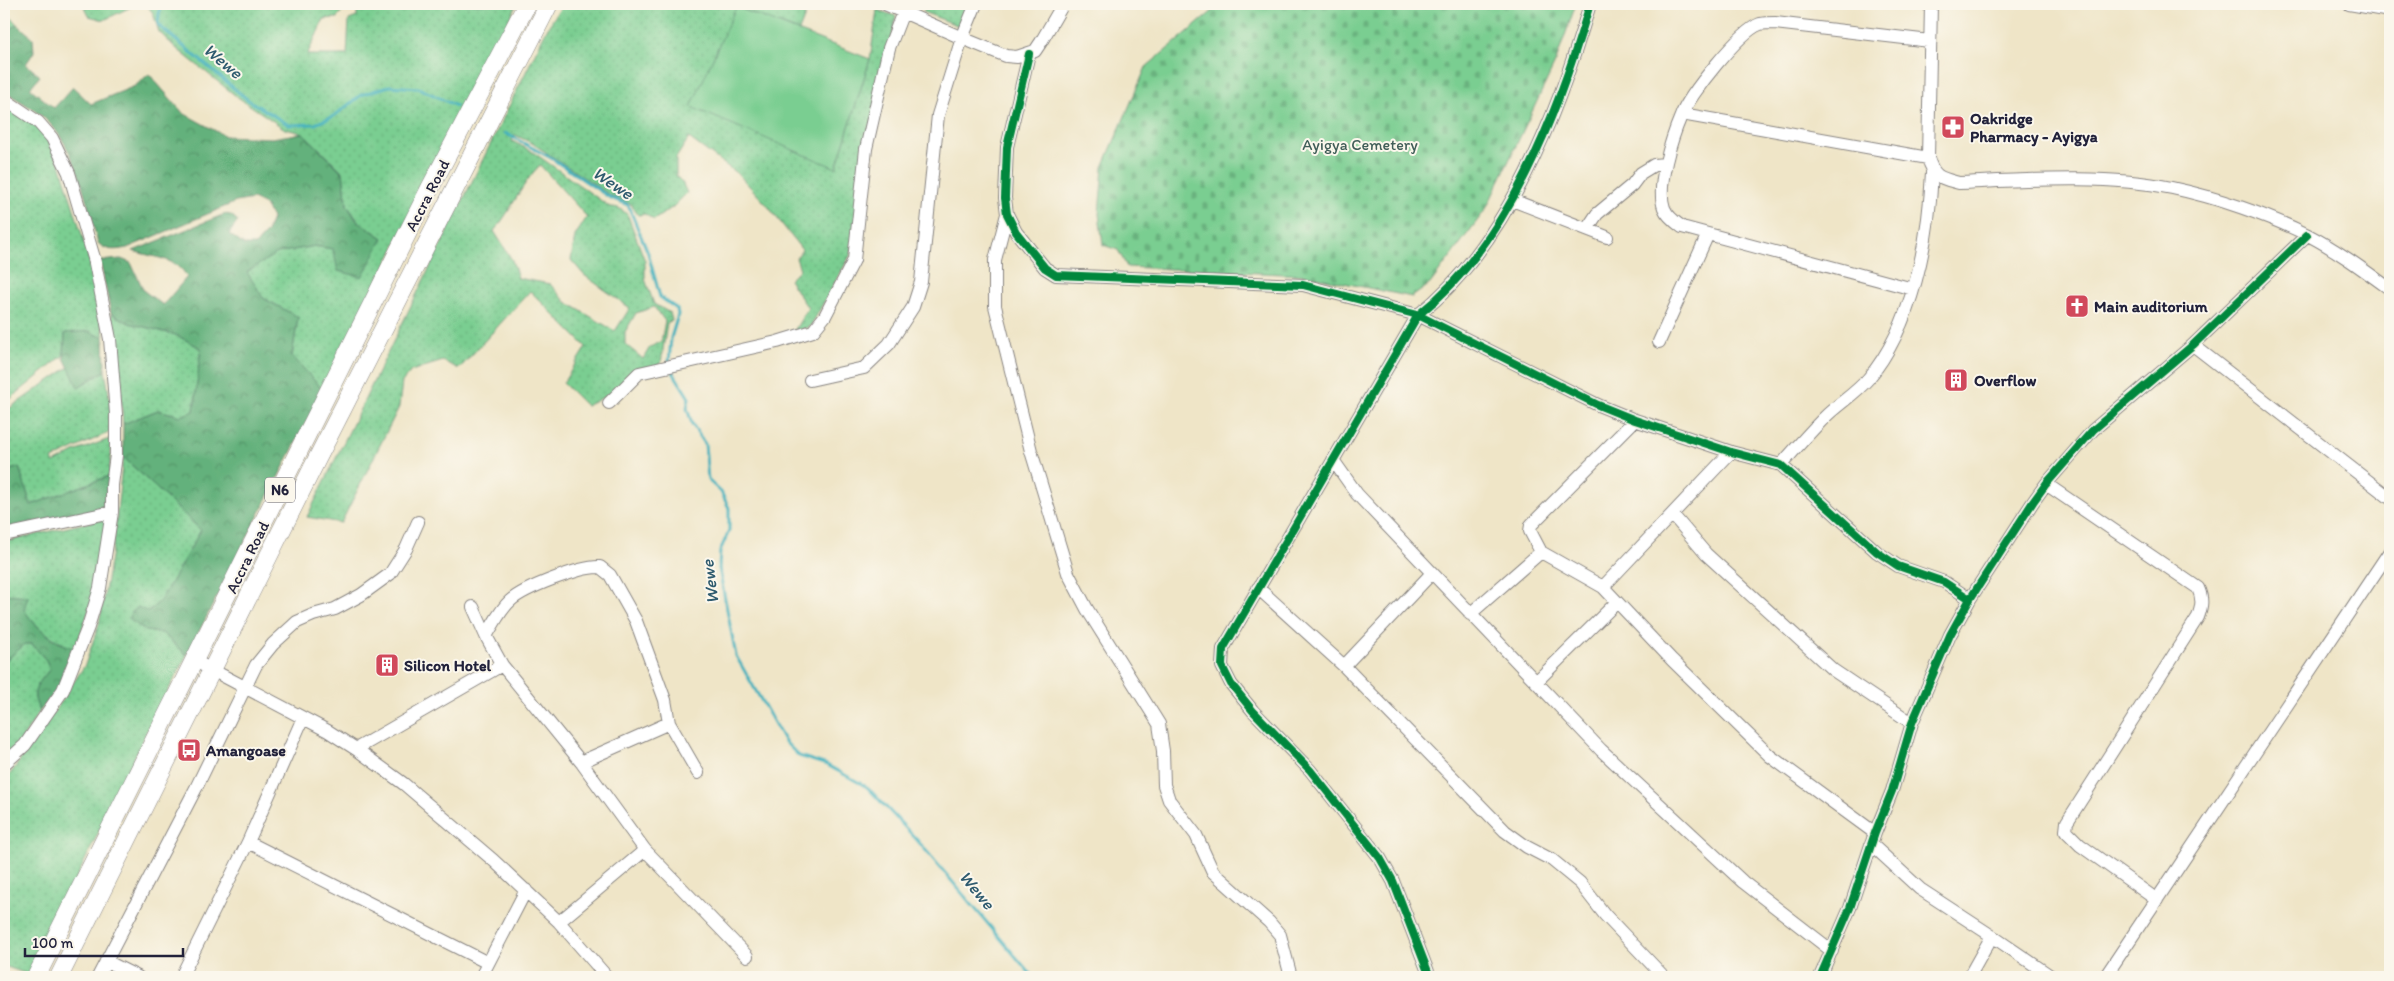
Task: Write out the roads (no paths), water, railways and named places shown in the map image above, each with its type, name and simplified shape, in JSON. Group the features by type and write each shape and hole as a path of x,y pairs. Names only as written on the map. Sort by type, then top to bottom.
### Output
{"highway":[{"name":"Accra Road","path":"36,977 196,661 430,188 526,4"},
{"name":"Accra Road","path":"59,977 321,450 548,4"},
{"path":"540,20 553,4"}],"street":[{"path":"885,4 1006,56 1017,57 1029,54 1041,42 1063,4"},
{"path":"810,380 864,368 890,344 913,307 921,282 938,115 962,38 976,4"},
{"path":"1430,977 1393,881 1380,858 1310,770 1253,711 1231,684 1222,666 1223,650 1418,315 1443,295 1462,272 1495,228 1512,200 1527,173 1571,69 1590,4"},
{"path":"1781,465 1826,417 1868,379 1897,332 1921,265 1930,216 1932,172 1928,158 1930,4"},
{"path":"2349,4 2390,11"},
{"path":"608,403 640,372 777,342 813,331 825,316 854,260 866,149 889,48 903,12"},
{"path":"1913,288 1682,227 1671,218 1663,207 1662,171 1682,114 1716,64 1733,45 1760,24 1775,23 1930,40"},
{"path":"1029,54 1007,148 1005,198 1007,214 1016,232 1038,260 1056,274 1303,285 1418,315 1598,405 1635,420 1731,452 1781,465 1877,552 1898,566 1944,582 1970,598"},
{"path":"4,99 38,122 52,138 69,173 91,245 110,339 115,386 116,455 112,485 112,512 100,588 79,654 64,690 25,745 4,764"},
{"path":"1682,114 1928,158"},
{"path":"1586,229 1598,214 1632,185 1641,173 1654,165 1665,164"},
{"path":"1932,172 1942,179 1959,183 2085,180 2171,188 2258,214 2308,235 2390,289"},
{"path":"1512,200 1607,237"},
{"path":"1007,214 995,260 995,306 1031,451 1068,573 1086,609 1159,724 1163,751 1164,785 1169,800 1196,835 1213,872 1269,922 1280,935 1290,977"},
{"path":"1659,342 1708,234"},
{"path":"1820,977 1850,908 1873,838 1892,792 1912,724 1950,635 1970,598 2046,484 2093,430 2193,344 2308,235"},
{"path":"2193,344 2390,498"},
{"path":"1635,420 1530,525 1530,532 1541,552 1603,587 1672,660 1770,756 1873,838 1920,889 2052,977"},
{"path":"1603,587 1731,452"},
{"path":"1333,460 1357,494 1601,750 1743,882 1832,951"},
{"path":"2046,484 2198,588 2201,595 2202,604 2198,617 2067,822 2066,831 2080,845 2157,900"},
{"path":"4,535 112,512"},
{"path":"1672,514 1713,561 1833,670 1912,724"},
{"path":"98,977 256,665 273,644 297,622 344,604 361,595 390,574 406,549 418,522"},
{"path":"1470,614 1541,552"},
{"path":"2106,977 2390,552"},
{"path":"486,636 509,602 522,592 574,572 600,567 610,574 636,621 662,692 669,723 698,773"},
{"path":"1344,666 1432,573"},
{"path":"1258,588 1344,666 1505,831 1526,847 1552,860 1580,883 1605,915 1664,977"},
{"path":"1536,682 1618,602"},
{"path":"472,607 502,665 581,762 644,850 747,956"},
{"path":"196,661 303,718 356,749 434,809 526,890 559,922 607,977"},
{"path":"356,749 502,665"},
{"path":"181,977 248,842 303,718"},
{"path":"581,762 669,723"},
{"path":"248,842 488,964"},
{"path":"559,922 644,850"},
{"path":"481,977 526,890"},
{"path":"1969,977 1992,936"},
{"path":"106,960 138,977"}],"waterway":[{"name":"Wewe","path":"160,4 158,25 248,100 289,125 315,124 334,116 361,95 389,86 419,88 456,106"},
{"name":"Wewe","path":"505,133 551,158 609,197 628,205 648,253 660,297 677,309 678,315 671,338 669,363"},
{"name":"Wewe","path":"671,369 689,398 687,408 692,424 705,444 708,480 721,492 729,508 729,531 720,551 719,568 736,656 785,742 799,756 827,765 867,787 917,840 1033,977"}],"place":[{"name":"Oakridge Pharmacy - Ayigya","path":"1953,127"},
{"name":"Main auditorium","path":"2077,306"},
{"name":"Overflow","path":"1956,380"},
{"name":"Silicon Hotel","path":"387,665"},
{"name":"Amangoase","path":"189,750"}],"park label":[{"name":"Ayigya Cemetery","path":"1360,144"}]}
